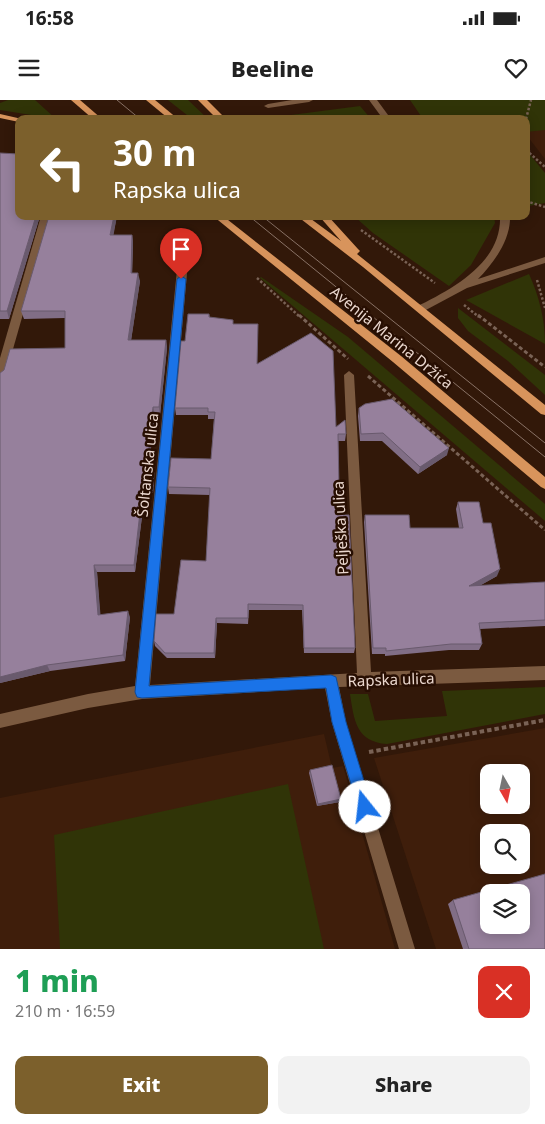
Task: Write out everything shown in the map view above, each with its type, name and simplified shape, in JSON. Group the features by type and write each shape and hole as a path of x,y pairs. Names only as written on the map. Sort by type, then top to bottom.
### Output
{"main road":[{"path":"75,100 93,115"},
{"path":"150,100 169,115"},
{"path":"202,100 218,115"},
{"path":"0,116 15,119"},
{"name":"Avenija Marina Držića","path":"222,220 397,359 545,484"},
{"path":"306,220 366,265 545,411"},
{"path":"327,220 348,241 366,265"}],"street":[{"path":"268,106 309,100"},
{"path":"373,100 383,115"},
{"path":"0,377 45,220"},
{"path":"466,285 486,265 494,253 506,225 505,220"},
{"name":"Šoltanska ulica","path":"142,692 185,240"},
{"path":"420,309 466,285 491,279 533,262 545,260"},
{"name":"Pelješka ulica","path":"349,375 364,679"},
{"name":"Rapska ulica","path":"0,721 88,701 142,692 364,679 545,673"},
{"path":"331,681 339,722 407,949"}],"path":[{"path":"527,115 531,100"},
{"path":"530,152 545,167"},
{"path":"530,202 545,207"},
{"path":"357,226 436,284"},
{"path":"257,278 348,359"},
{"path":"537,280 545,308"},
{"path":"462,303 545,367"},
{"path":"363,372 545,530"},
{"path":"350,755 545,720"}],"shaded area":[{"path":"539,100 545,100 545,159 530,140 530,130"},
{"path":"545,728 545,949 436,949 374,758"},
{"path":"324,734 332,768 343,766 395,949 0,949 0,798"}],"green space":[{"path":"8,100 35,100 52,115 31,115 0,110 0,103"},
{"path":"168,100 188,100 204,115 187,115"},
{"path":"410,100 545,100 545,130 530,132 530,115 420,115"},
{"path":"360,106 368,115 291,115"},
{"path":"530,155 545,173 545,203 530,206"},
{"path":"358,220 495,220 495,223 471,265 449,286 373,233"},
{"path":"529,274 541,308 545,344 466,300"},
{"path":"260,278 348,337 545,504 545,521"},
{"path":"458,308 545,375 545,395 508,361 468,331 458,318"},
{"path":"545,687 545,714 387,744 369,739 358,728 350,694 368,694 375,721 447,716 442,691"},
{"path":"288,784 324,949 60,949 54,835"}],"building":[{"path":"0,153 15,154 15,220 35,220 7,311 0,311"},
{"path":"48,220 113,220 110,235 132,235 131,273 138,273 128,340 166,340 159,407 153,407 148,457 154,457 151,486 143,486 134,565 94,565 98,615 128,611 123,655 47,665 0,677 0,373 4,370 10,349 65,348 65,311 21,311"},
{"path":"188,314 209,314 209,317 233,320 233,324 258,324 257,364 311,333 333,351 336,427 345,420 346,434 338,434 339,488 342,488 343,515 349,515 355,648 304,648 303,605 248,604 248,618 216,618 214,653 165,653 154,641 156,614 174,614 181,560 206,561 210,488 168,487 171,458 211,459 215,412 208,412 208,408 175,408 181,341 185,341"},
{"path":"392,399 449,448 420,467 383,433 361,434 359,408 365,404"},
{"path":"458,502 479,502 483,523 491,523 500,569 469,586 545,582 545,620 479,623 482,644 451,644 386,651 386,648 373,648 365,515 409,515 410,528 463,528"},
{"path":"332,765 341,799 318,804 310,770"},
{"path":"545,874 545,949 469,949 453,900 480,892 480,934 530,934 530,884 510,884"}],"tram line":[{"path":"117,100 135,115"},
{"path":"254,220 545,457"},
{"path":"267,220 545,443"}],"route":[{"path":"181,279 142,692 331,681 339,722 365,807"}]}
